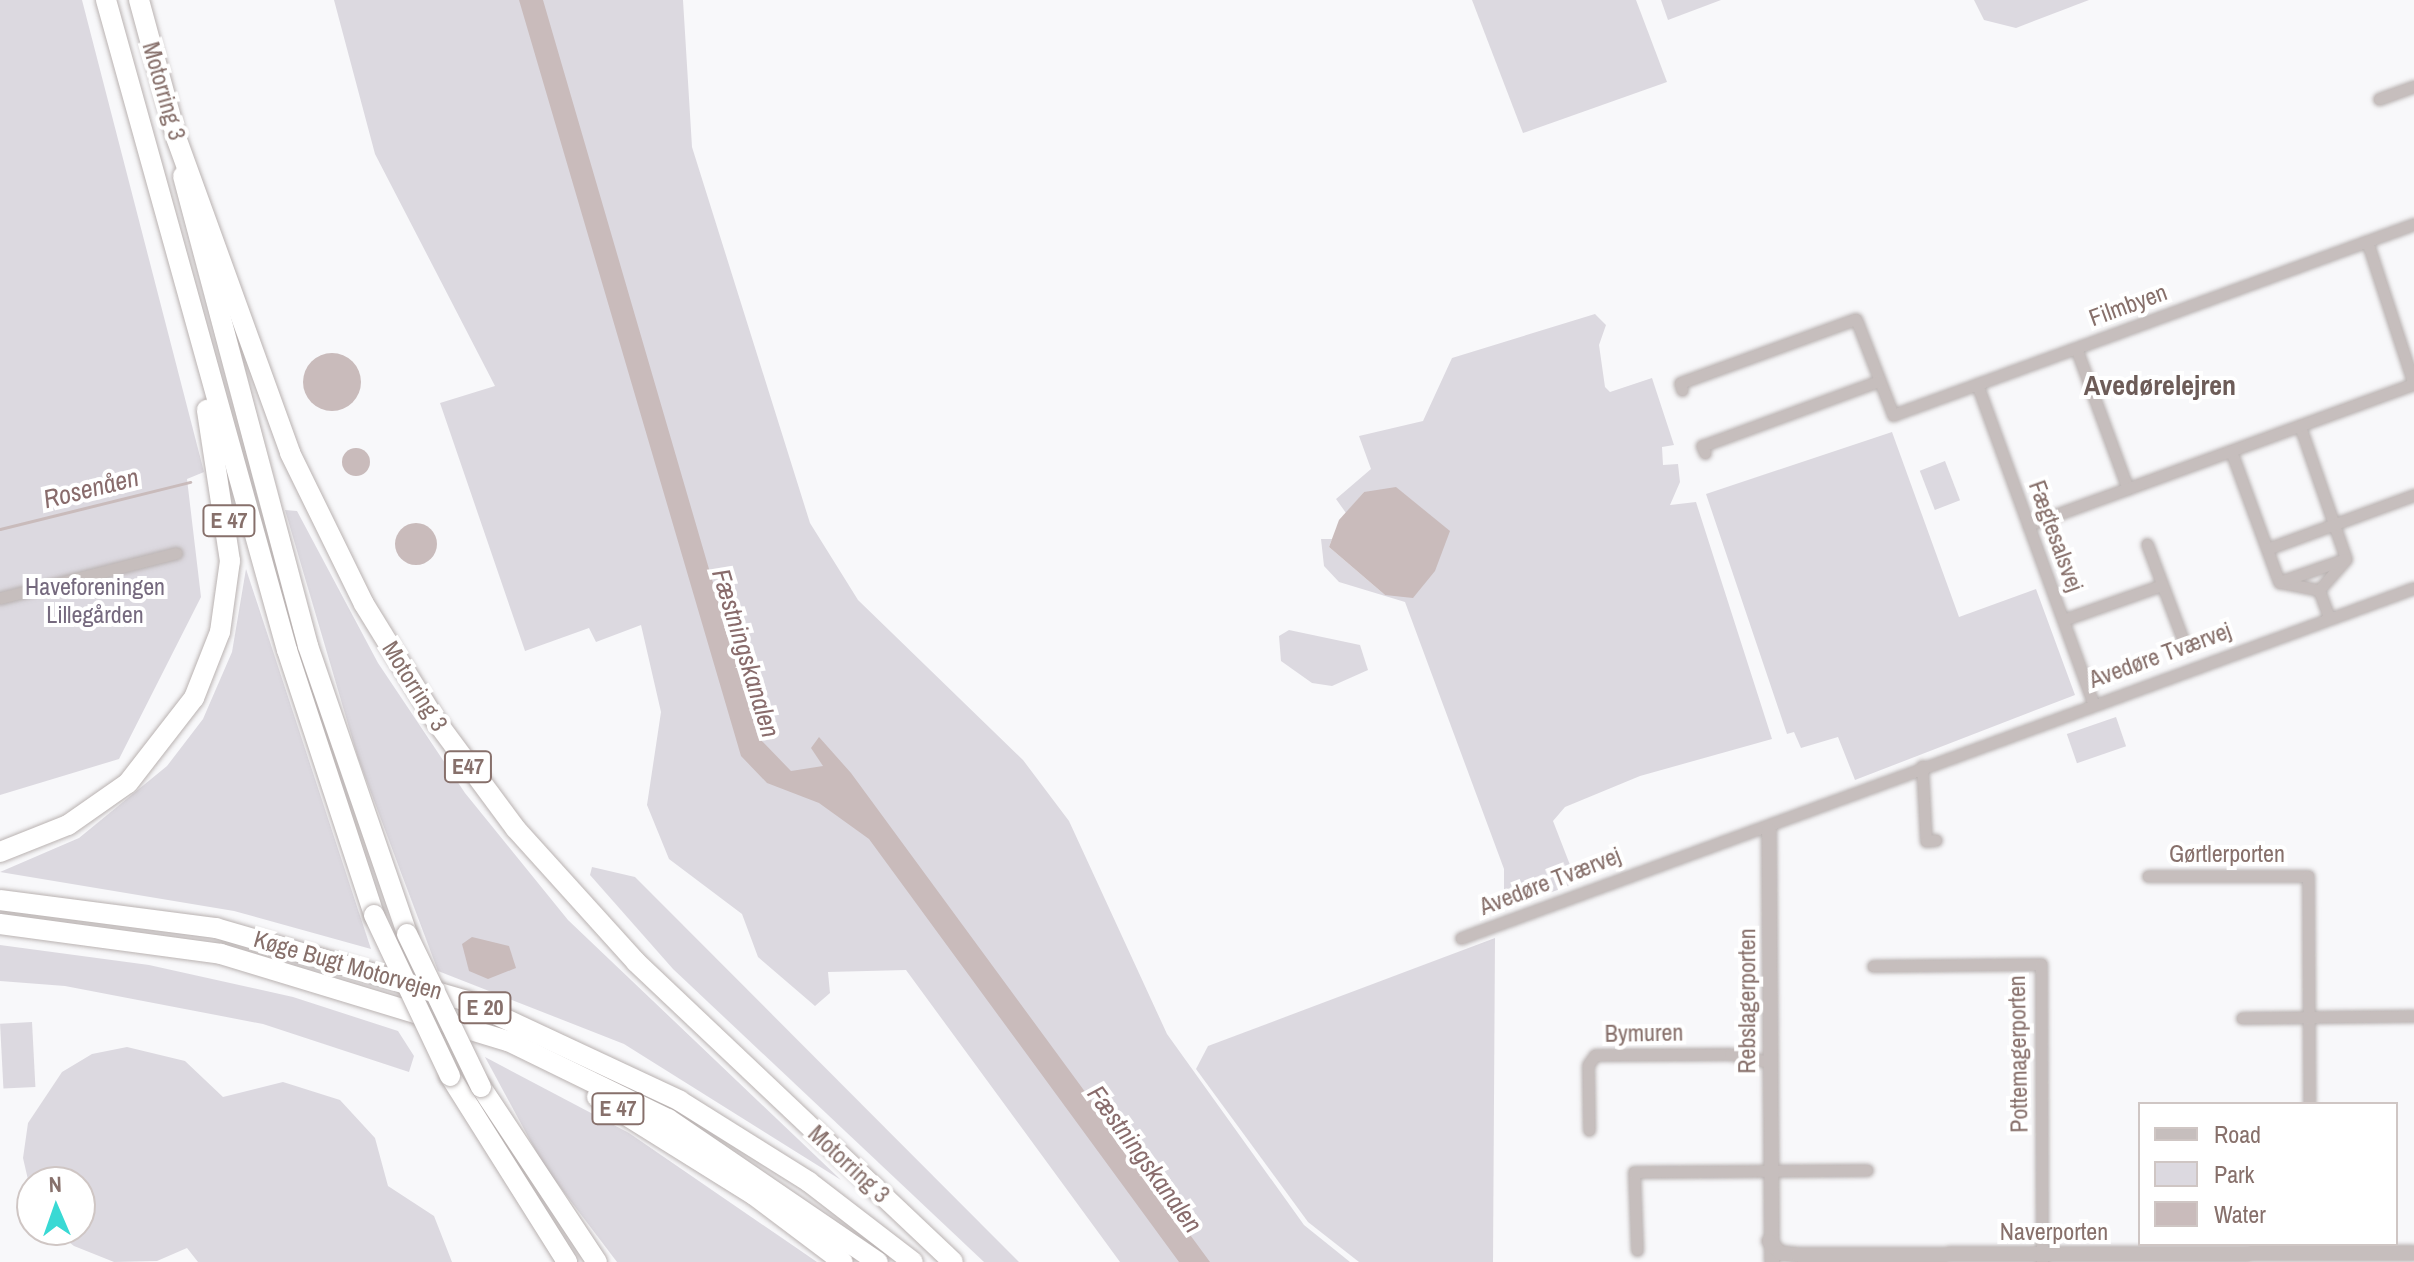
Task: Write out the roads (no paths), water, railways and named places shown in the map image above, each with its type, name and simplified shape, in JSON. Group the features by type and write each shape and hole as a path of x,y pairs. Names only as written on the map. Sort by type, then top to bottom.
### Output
{"highway":[{"name":"Motorring 3","path":"106,0 291,665 374,915 450,1076 567,1262"},
{"name":"Motorring 3","path":"139,0 177,140 318,516 436,721 516,829 636,962 953,1262"},
{"name":"E 47","path":"0,852 68,825 149,763 194,698 227,595 224,490 131,95"},
{"name":"E 47","path":"177,140 308,646 407,934 481,1087 597,1262"},
{"name":"Køge Bugt Motorvejen","path":"0,900 216,928 467,1001 680,1101 809,1182 913,1262"},
{"name":"Køge Bugt Motorvejen","path":"0,924 221,954 477,1030 668,1119 878,1262"},
{"name":"E 47","path":"477,1030 701,1160 843,1262"}],"street":[{"path":"2379,99 2414,86"},
{"name":"Filmbyen","path":"1682,390 1680,383 1856,319 1893,415 2414,224"},
{"path":"2028,525 2414,384 2367,241"},
{"path":"2076,348 2128,489"},
{"path":"1705,453 1702,446 1879,381"},
{"name":"Fægtesalsvej","path":"1977,384 2093,703"},
{"path":"2300,426 2346,559"},
{"path":"2231,451 2279,582"},
{"path":"2267,549 2414,495"},
{"path":"2147,544 2186,648"},
{"path":"0,598 176,553"},
{"path":"2279,582 2346,559"},
{"path":"2319,590 2346,559"},
{"path":"2279,582 2319,590"},
{"path":"2063,620 2162,585"},
{"name":"Avedøre Tværvej","path":"1461,938 1769,830 1922,766 2414,588"},
{"path":"2319,590 2329,618"},
{"path":"1922,766 1926,841 1936,840"},
{"name":"Rebslagerporten","path":"1769,830 1769,1241"},
{"name":"Gørtlerporten","path":"2148,876 2308,876 2309,1102"},
{"name":"Pottemagerporten","path":"1873,966 2041,964 2042,1258"},
{"path":"2242,1018 2414,1016"},
{"name":"Bymuren","path":"1589,1130 1588,1065 1595,1055 1730,1054 1770,1062"},
{"path":"1637,1250 1634,1172 1867,1170"},
{"path":"1769,1241 1772,1262"},
{"name":"Naverporten","path":"1769,1241 1784,1255 1867,1258 2134,1258 2309,1253 2407,1256"}],"water":[{"path":"519,0 543,0 758,737 791,771 823,766 811,748 819,737 851,773 1210,1262 1179,1262 869,839 819,803 767,783 741,756"},
{"path":"332,353 352,362 361,382 352,402 332,411 312,402 303,382 312,362"},
{"path":"356,448 366,452 370,462 366,472 356,476 346,472 342,462 346,452"},
{"path":"1396,487 1450,531 1435,571 1413,598 1385,595 1329,547 1339,520 1364,492"},
{"path":"416,523 431,529 437,544 431,559 416,565 401,559 395,544 401,529"},
{"path":"472,937 509,946 516,968 488,979 469,971 462,944"}],"waterway":[{"name":"Rosenåen","path":"0,529 190,482"}],"district":[{"name":"Avedørelejren","path":"2160,385"}],"park label":[{"name":"Haveforeningen Lillegården","path":"95,601"}],"water label":[{"name":"Fæstningskanalen","path":"746,653"},
{"name":"Fæstningskanalen","path":"1145,1159"}]}
